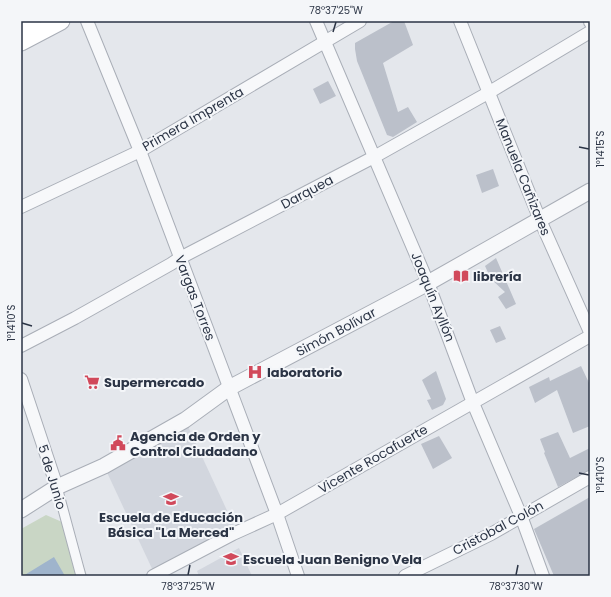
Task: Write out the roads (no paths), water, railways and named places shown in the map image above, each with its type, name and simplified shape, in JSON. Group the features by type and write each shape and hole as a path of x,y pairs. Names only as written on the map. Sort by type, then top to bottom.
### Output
{"main road":[{"path":"21,27 32,21"},
{"path":"21,42 60,21"}],"street":[{"name":"Vargas Torres","path":"87,21 140,151 277,514 298,576"},
{"name":"Joaquín Ayllón","path":"316,21 428,283 473,403 521,516 543,576"},
{"name":"Primera Imprenta","path":"21,207 140,151 360,21"},
{"name":"Manuela Cañizares","path":"460,21 540,220 590,332"},
{"name":"Darquea","path":"21,346 75,318 180,258 374,157 590,32"},
{"name":"Simón Bolívar","path":"21,510 57,487 104,466 180,424 229,388 428,283 590,191"},
{"name":"Vicente Rocafuerte","path":"153,576 233,534 277,514 590,336"},
{"name":"5 de Junio","path":"21,379 57,487 81,576"},
{"name":"Cristobal Colón","path":"405,576 491,534 590,477"}],"water":[{"path":"54,557 65,576 23,576"}],"place":[{"name":"librería","path":"461,276"},
{"name":"laboratorio","path":"255,372"},
{"name":"Supermercado","path":"92,382"},
{"name":"Agencia de Orden y Control Ciudadano","path":"118,443"},
{"name":"Escuela de Educación Básica \"La Merced\"","path":"171,499"},
{"name":"Escuela Juan Benigno Vela","path":"231,559"}]}
